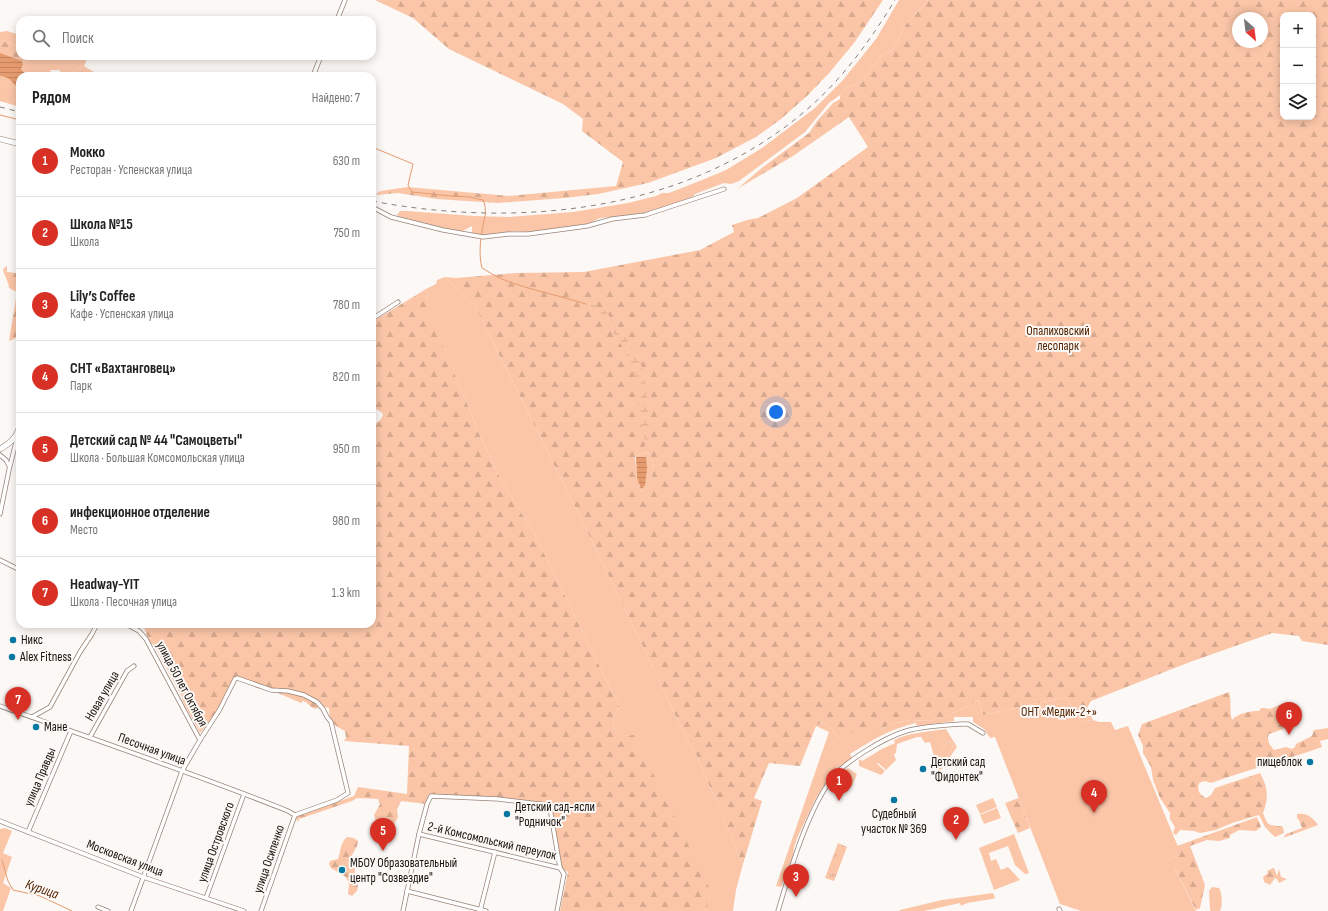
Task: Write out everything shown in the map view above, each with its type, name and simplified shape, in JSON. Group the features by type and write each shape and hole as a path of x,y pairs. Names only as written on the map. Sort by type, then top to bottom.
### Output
{"street":[{"path":"339,16 345,0"},
{"path":"315,72 319,60"},
{"path":"0,139 16,143"},
{"path":"376,208 391,217 401,220 443,230 483,237 508,234 528,234 587,226 612,219 649,213 724,189"},
{"path":"376,316 398,302"},
{"path":"0,449 12,441 16,436"},
{"path":"0,514 16,441"},
{"path":"0,455 8,463 9,470"},
{"path":"0,560 16,568"},
{"path":"32,717 50,707 95,628"},
{"name":"улица 50 лет Октября","path":"133,628 139,631 146,639 200,740"},
{"name":"Новая улица","path":"90,737 127,671 134,666"},
{"name":"улица Осипенко","path":"200,740 220,709 235,679 237,678 271,690 288,691 304,695 317,702 331,722 348,793 337,800 295,815 261,911"},
{"name":"Песочная улица","path":"0,706 90,737 244,794 295,815"},
{"path":"778,911 807,825 830,781 839,771 868,750 907,731 968,724 984,732"},
{"name":"улица Правды","path":"28,832 71,731"},
{"path":"131,911 182,771 200,740"},
{"name":"улица Островского","path":"206,898 244,794"},
{"path":"403,911 419,834 427,804 431,796 498,799 548,805 550,808 560,868 564,874 557,911"},
{"name":"Московская улица","path":"0,820 143,877 244,911"},
{"name":"2-й Комсомольский переулок","path":"419,834 560,868"},
{"path":"480,910 495,852"},
{"path":"407,892 486,911"},
{"path":"98,907 108,911"}],"green space":[{"path":"375,0 883,0 854,43 830,72 808,95 781,119 756,137 716,158 648,183 598,194 498,203 436,199 398,193 376,195 381,191 407,187 509,196 616,186 623,162 582,131 583,119 563,104 449,49 413,18"},
{"path":"899,0 928,0 906,24 893,49 880,57 861,82 847,87 840,95 829,103 805,132 739,181 731,184 724,183 695,194 692,198 643,214 600,218 588,224 526,232 516,231 483,236 472,233 472,226 461,232 403,219 397,215 400,211 509,217 573,212 628,203 662,193 669,193 726,170 762,148 815,108 843,80 876,39"},
{"name":"Опалиховский лесопарк","path":"928,0 1328,0 1328,645 1302,641 1299,636 1272,633 1190,662 1091,701 1087,708 1093,720 1081,722 1066,697 983,715 978,700 950,715 930,721 910,720 890,724 880,730 870,733 861,729 839,738 827,724 822,722 816,726 800,766 769,763 754,798 762,801 742,865 695,752 687,740 589,535 475,306 445,277 456,278 516,273 584,272 700,250 734,232 732,225 758,218 797,198 868,147 849,117 793,156 737,189 763,167 809,133 817,121 833,103 840,99 840,95 847,87 861,82 880,57 893,49 906,24","holes":["647,452 652,458 653,472 648,486 642,492 637,478 635,456"]},
{"path":"7,31 16,34 16,45 0,40 0,32"},
{"path":"0,40 16,45 16,59 0,53"},
{"path":"26,60 86,60 84,66 73,72 51,70 50,72 24,72 21,69 23,65 22,61 25,62"},
{"path":"84,66 94,72 73,72"},
{"path":"0,76 9,78 16,86 16,106 0,101"},
{"path":"7,266 7,272 16,273 16,292 9,288 4,274 3,269"},
{"path":"445,277 475,306 589,535 687,740 695,752 742,865 743,864 736,890 733,911 706,911 710,896 634,735 623,736 616,731 613,723 615,715 620,708 535,535 500,478 478,432 457,380 424,311 428,300 426,289 436,284 437,280"},
{"path":"426,289 428,300 425,311 438,335 478,432 500,478 535,535 620,708 615,715 613,723 614,727 623,735 634,735 708,885 710,896 706,911 560,911 568,872 560,868 549,807 498,799 431,796 427,804 401,801 397,809 398,817 393,826 395,834 389,838 377,834 376,832 377,825 374,815 380,804 378,799 357,798 299,819 298,822 296,819 298,816 354,796 358,787 407,794 409,746 344,741 346,738 345,731 332,723 329,708 321,706 316,709 303,701 301,703 237,678 207,729 199,706 194,699 186,702 181,690 183,679 177,671 170,667 162,651 153,640 147,636 144,628 376,628 376,423 380,420 383,414 376,409 376,320"},
{"path":"16,298 16,338 9,341"},
{"path":"586,304 597,306 606,312 636,354 641,365 648,406 648,430 646,447 644,448 646,441 643,434 638,407 640,391 630,361 613,332 600,316"},
{"path":"647,452 652,459 653,473 648,486 642,492 641,489 645,486 646,457 635,456"},
{"path":"147,636 153,640 162,651 170,667 177,671 183,679 181,690 186,702 193,699 199,706 206,726 200,733 154,645 150,642"},
{"path":"1229,692 1232,720 1241,714 1259,711 1261,708 1270,709 1284,703 1288,708 1292,717 1291,726 1269,734 1268,736 1271,747 1274,750 1286,747 1292,749 1296,744 1312,736 1314,730 1328,728 1328,739 1320,741 1322,747 1308,752 1211,783 1205,781 1199,783 1199,792 1206,798 1211,795 1215,788 1260,773 1265,783 1267,793 1263,813 1265,818 1270,825 1283,827 1284,833 1275,837 1265,827 1259,815 1232,823 1216,830 1200,833 1180,830 1176,835 1173,833 1175,827 1170,819 1170,813 1160,798 1153,780 1151,767 1143,753 1143,746 1138,735 1142,724"},
{"name":"ОНТ «Медик-2+»","path":"1066,697 1081,722 1093,720 1099,722 1111,722 1115,730 1128,726 1181,854 1170,859 1196,911 1081,911 1060,904 995,737 990,738 984,729 973,722 973,717 954,717 954,721 917,726 916,723 907,725 865,744 850,754 852,758 839,767 830,776 815,800 797,838 793,856 781,887 776,886 829,732 816,726 822,722 827,724 839,738 861,728 880,730 890,724 910,720 930,721 950,715 978,700 983,715"},
{"path":"946,729 957,747 936,777 935,773 938,771 930,742 925,743 921,737 897,744 896,753 894,754 896,760 886,770 878,763 877,764 885,771 881,775 859,766 860,759 862,761 895,743 894,740 900,737","holes":["947,741 953,744 952,748 940,767 937,765 940,754"]},
{"path":"947,741 953,744 952,748 940,767 937,765 940,754"},
{"path":"848,768 857,774 852,786 844,784 843,786 839,784 838,786 835,784 834,780"},
{"path":"993,798 997,807 980,814 976,805"},
{"path":"1019,798 1030,828 1018,833 1005,803"},
{"path":"997,808 1001,818 984,824 980,815"},
{"path":"1297,814 1309,816 1318,825 1283,838 1286,834 1302,828 1297,818"},
{"path":"1257,817 1261,827 1256,831 1239,830 1230,835 1230,838 1219,841 1207,840 1190,846 1205,885 1200,908 1196,910 1170,859 1180,854 1177,846"},
{"path":"5,828 12,831 3,853 12,857 3,883 11,888 3,911 0,911 0,829"},
{"path":"1014,834 1029,873 1025,874 1015,865 1008,846 989,853 991,861 996,859 1001,870 1008,867 1020,880 994,890 979,848"},
{"path":"347,837 354,838 358,841 351,857 355,869 355,879 358,886 357,891 352,896 348,894 349,884 347,878 331,868 329,864 330,861 338,859 342,844"},
{"path":"838,843 847,847 834,881 825,878"},
{"path":"1273,868 1277,876 1279,869 1281,877 1287,879 1279,883 1275,878 1270,885 1264,882 1263,877 1268,873 1267,871"},
{"path":"1212,887 1219,888 1220,890 1222,902 1220,911 1210,910 1209,891"},
{"path":"993,893 995,898 967,903 961,906 960,903 924,911 899,911 942,900"}],"shaded area":[{"path":"0,53 22,61 23,65 21,69 24,72 16,72 16,86 8,78 0,76"},
{"path":"636,457 646,457 647,469 645,486 641,489 637,478"}],"waterway":[{"path":"0,115 16,119"},
{"path":"376,149 413,164 408,185 412,192 470,197 483,200 485,219 480,245 480,259 482,268 499,278 512,283 586,304"},
{"name":"Курица","path":"2,860 8,881 13,890 40,896 72,911"}],"railway":[{"path":"376,202 428,209 485,213 542,212 599,204 654,191 707,172 758,146 818,100 854,60 895,0"},
{"path":"0,107 16,111"}],"place":[{"name":"Никс","path":"13,640"},
{"name":"Alex Fitness","path":"12,657"},
{"name":"Headway-YIT","path":"18,720"},
{"name":"Мане","path":"36,727"},
{"name":"инфекционное отделение","path":"1289,735"},
{"name":"пищеблок","path":"1310,762"},
{"name":"Детский сад \"Фидонтек\"","path":"923,769"},
{"name":"Судебный участок № 369","path":"894,800"},
{"name":"Мокко","path":"839,801"},
{"name":"СНТ «Вахтанговец»","path":"1094,813"},
{"name":"Детский сад-ясли \"Родничок\"","path":"507,814"},
{"name":"Школа №15","path":"956,840"},
{"name":"Детский сад № 44 \"Самоцветы\"","path":"383,851"},
{"name":"МБОУ Образовательный центр \"Созвездие\"","path":"342,870"},
{"name":"Lily’s Coffee","path":"796,897"}]}
